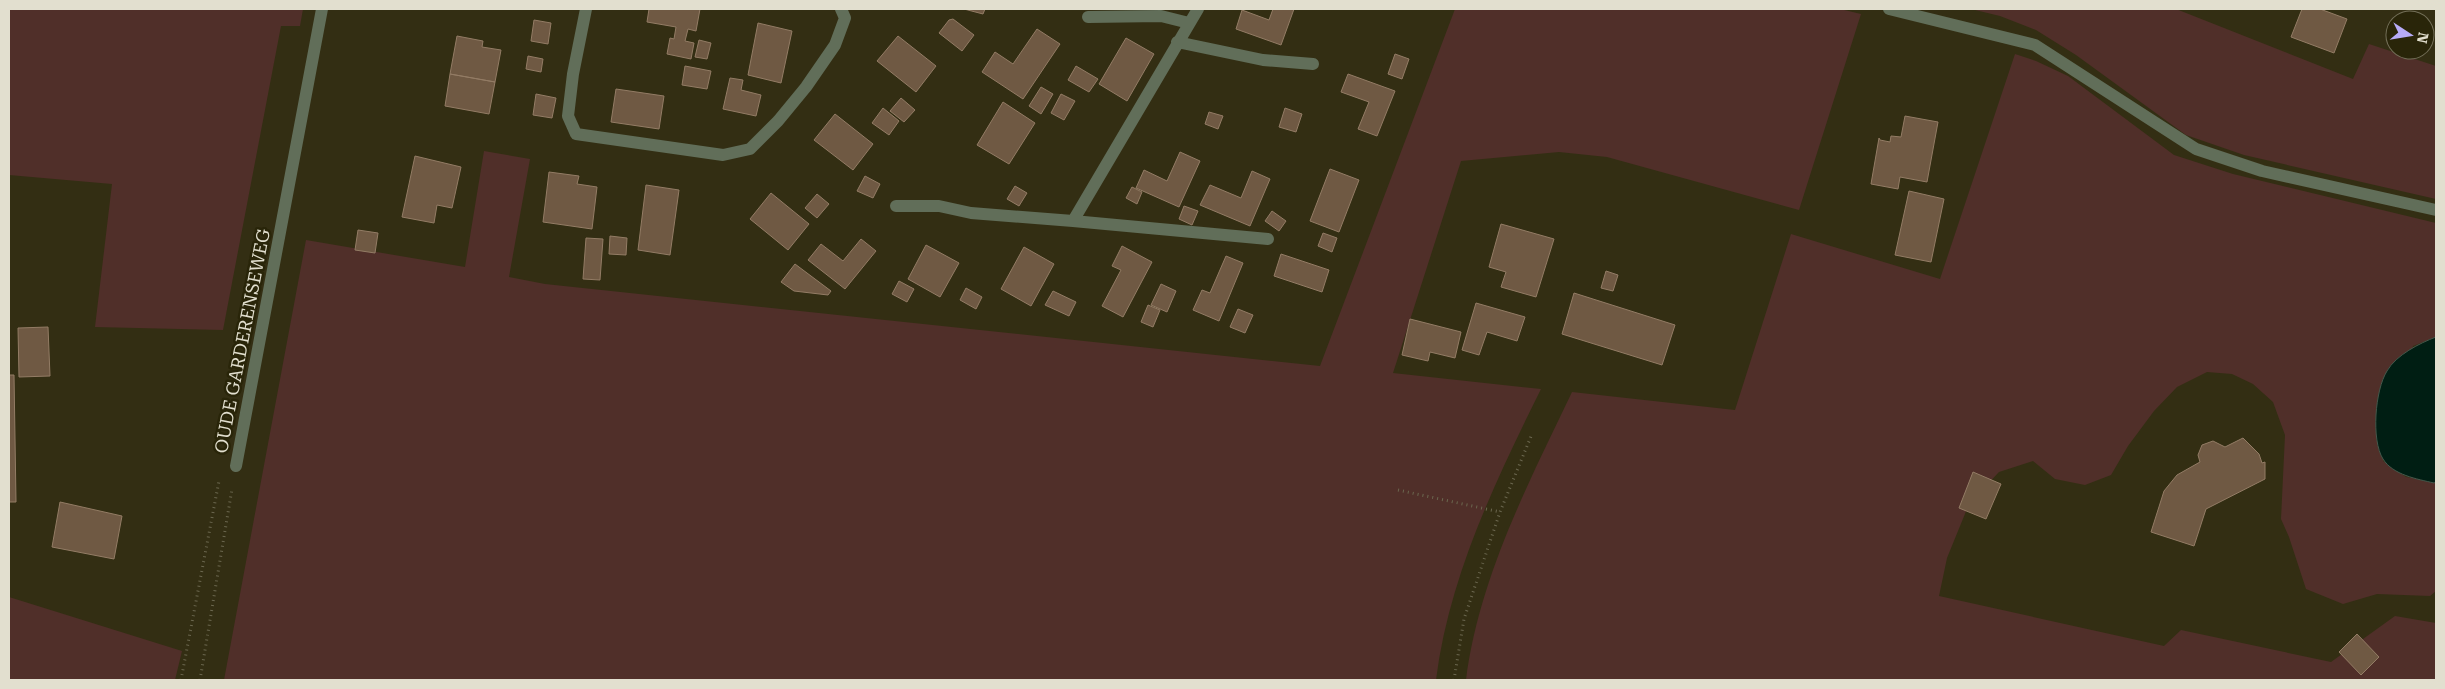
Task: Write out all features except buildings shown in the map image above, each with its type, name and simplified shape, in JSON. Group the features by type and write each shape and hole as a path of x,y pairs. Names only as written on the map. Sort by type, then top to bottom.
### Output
{"street":[{"name":"OUDE GARDERENSEWEG","path":"236,466 322,9"},
{"path":"586,9 573,74 568,116 576,134 723,156 750,149 778,121 806,87 835,45 845,18 841,9"},
{"path":"1073,221 1198,9"},
{"path":"1889,9 2035,45 2196,149 2262,171 2436,210"},
{"path":"1088,17 1161,16 1189,23"},
{"path":"1177,42 1263,60 1312,64"},
{"path":"896,206 939,206 970,213 1268,239"}],"path":[{"path":"1454,680 1464,618 1500,512 1532,434"},
{"name":"OUDE GARDERENSEWEG","path":"200,680 236,466"},
{"path":"1398,490 1500,512"}],"shaded area":[{"path":"9,9 303,9 300,26 281,26 223,330 95,327 112,184 9,175"},
{"path":"1455,9 1840,9 1861,14 1799,210 1607,157 1559,152 1461,161 1393,373 1541,389 1491,495 1463,567 1451,604 1436,680 224,680 306,240 465,267 484,151 530,159 509,277 545,284 1320,366"},
{"path":"1971,9 2176,9 2353,79 2369,44 2385,49 2385,60 2418,60 2436,66 2436,199 2244,155 2186,135 2076,55 2036,30 2000,16"},
{"path":"2015,54 2036,61 2068,76 2174,155 2233,174 2436,223 2436,337 2413,346 2383,461 2406,477 2436,482 2436,591 2430,596 2377,594 2343,604 2306,589 2281,519 2285,435 2273,402 2253,384 2232,374 2207,372 2177,387 2154,411 2128,446 2111,475 2085,485 2055,479 2033,461 1999,472 1969,504 1947,558 1939,596 2164,646 2181,630 2331,662 2395,616 2436,623 2436,680 1466,680 1472,642 1482,605 1507,532 1572,392 1735,410 1791,234 1940,279"},
{"path":"2436,337 2436,482 2434,483 2406,476 2387,464 2379,451 2376,415 2383,379 2391,365 2409,350"},
{"path":"9,597 182,651 175,680 9,680"}]}
